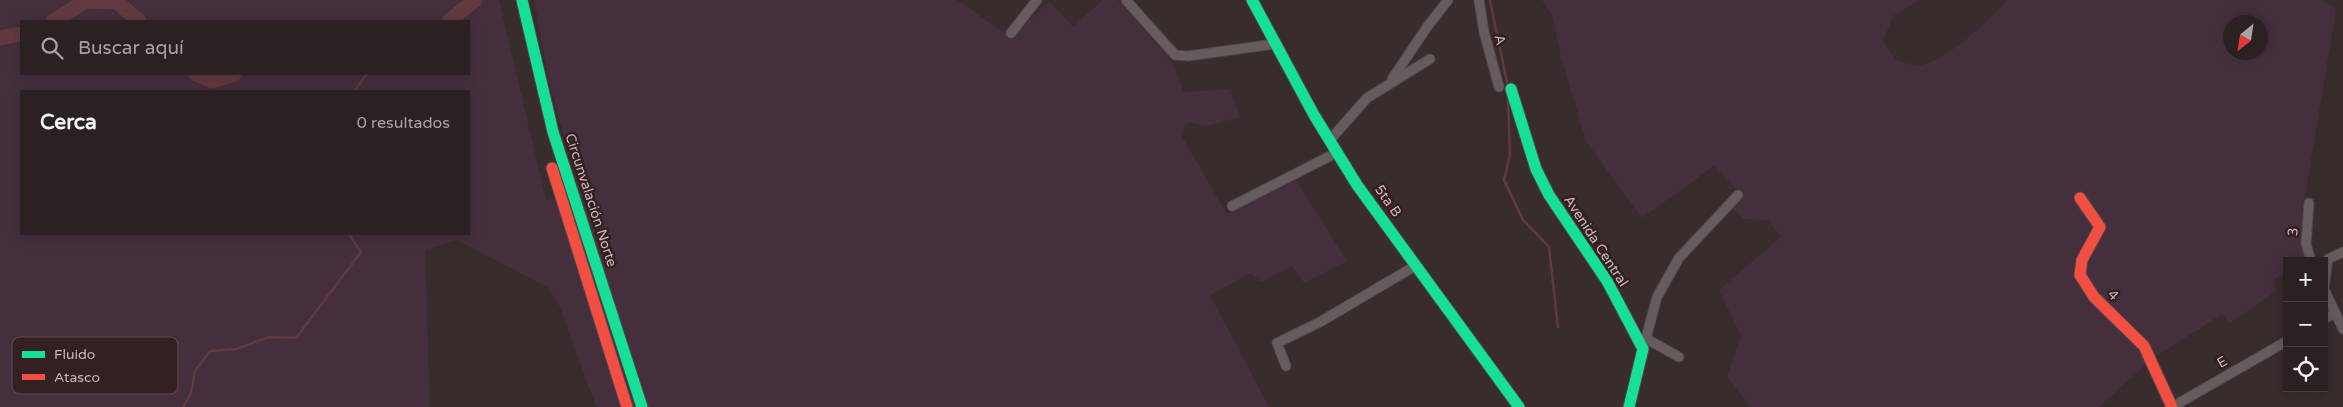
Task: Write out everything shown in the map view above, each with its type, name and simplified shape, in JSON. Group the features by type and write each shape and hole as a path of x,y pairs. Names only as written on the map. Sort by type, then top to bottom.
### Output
{"main road":[{"name":"Circunvalación Norte","path":"510,0 520,7 553,132 642,407"},
{"name":"5ta B","path":"1252,0 1336,153 1415,266 1519,407"},
{"name":"Circunvalación Norte","path":"520,7 542,136 627,407"},
{"name":"Avenida Central","path":"1511,89 1536,169 1549,195 1606,281 1644,343"},
{"name":"4","path":"2080,198 2100,227 2096,236 2087,246 2079,267 2081,275 2096,302 2129,330 2144,346 2172,407"},
{"path":"1629,407 1644,343"}],"street":[{"path":"1011,33 1037,0"},
{"path":"1126,0 1175,54 1188,56 1275,44"},
{"path":"1391,82 1427,26 1448,0"},
{"name":"A","path":"1479,0 1484,32 1499,87"},
{"path":"1329,141 1367,98 1430,59"},
{"path":"1232,206 1336,153"},
{"path":"1679,357 1644,343 1658,297 1679,258 1738,195"},
{"name":"3","path":"2309,203 2306,244 2310,257"},
{"path":"2342,325 2324,289 2328,259 2343,252"},
{"path":"1286,366 1277,343 1320,322 1415,266"},
{"path":"2328,317 2335,313"},
{"name":"E","path":"2172,407 2283,343"}],"shaded area":[{"path":"0,0 499,0 546,200 580,194 549,82 534,0 957,0 1012,38 1049,1 1073,26 1103,0 1118,0 1172,62 1184,92 1230,89 1240,117 1207,126 1188,122 1181,135 1227,214 1296,180 1347,261 1304,283 1292,266 1261,282 1251,273 1210,295 1269,407 596,407 559,305 547,287 457,240 425,250 430,407 0,407"},
{"path":"1542,0 1920,0 1893,16 1883,41 1896,60 1919,65 1932,62 1943,56 1968,38 2007,0 2321,0 2336,9 2303,207 2306,257 2283,257 2283,274 2274,279 2276,291 2230,323 2222,314 2152,359 2099,407 1751,407 1727,377 1741,336 1719,290 1781,237 1767,220 1744,219 1731,207 1741,193 1714,166 1642,218 1586,141 1561,57 1552,15"}],"waterway":[{"path":"450,20 475,0"},
{"path":"1490,0 1508,87"},
{"path":"55,20 86,1 117,2 138,20"},
{"path":"0,38 20,34"},
{"path":"198,75 212,81 231,75"},
{"path":"355,90 366,75"},
{"path":"1508,100 1510,155 1504,180 1523,220 1549,247 1558,327"},
{"path":"183,407 191,393 195,371 210,351 236,349 269,337 296,338 361,252 350,235"}],"traffic: fast":[{"path":"522,0 553,132 642,407"},
{"path":"1252,0 1314,115 1357,185 1519,407"},
{"path":"1511,89 1536,169 1549,195 1607,281 1643,349 1629,407"}],"traffic: jam":[{"path":"552,168 627,407"},
{"path":"2080,198 2100,227 2082,260 2080,275 2094,297 2144,346 2172,407"}]}
